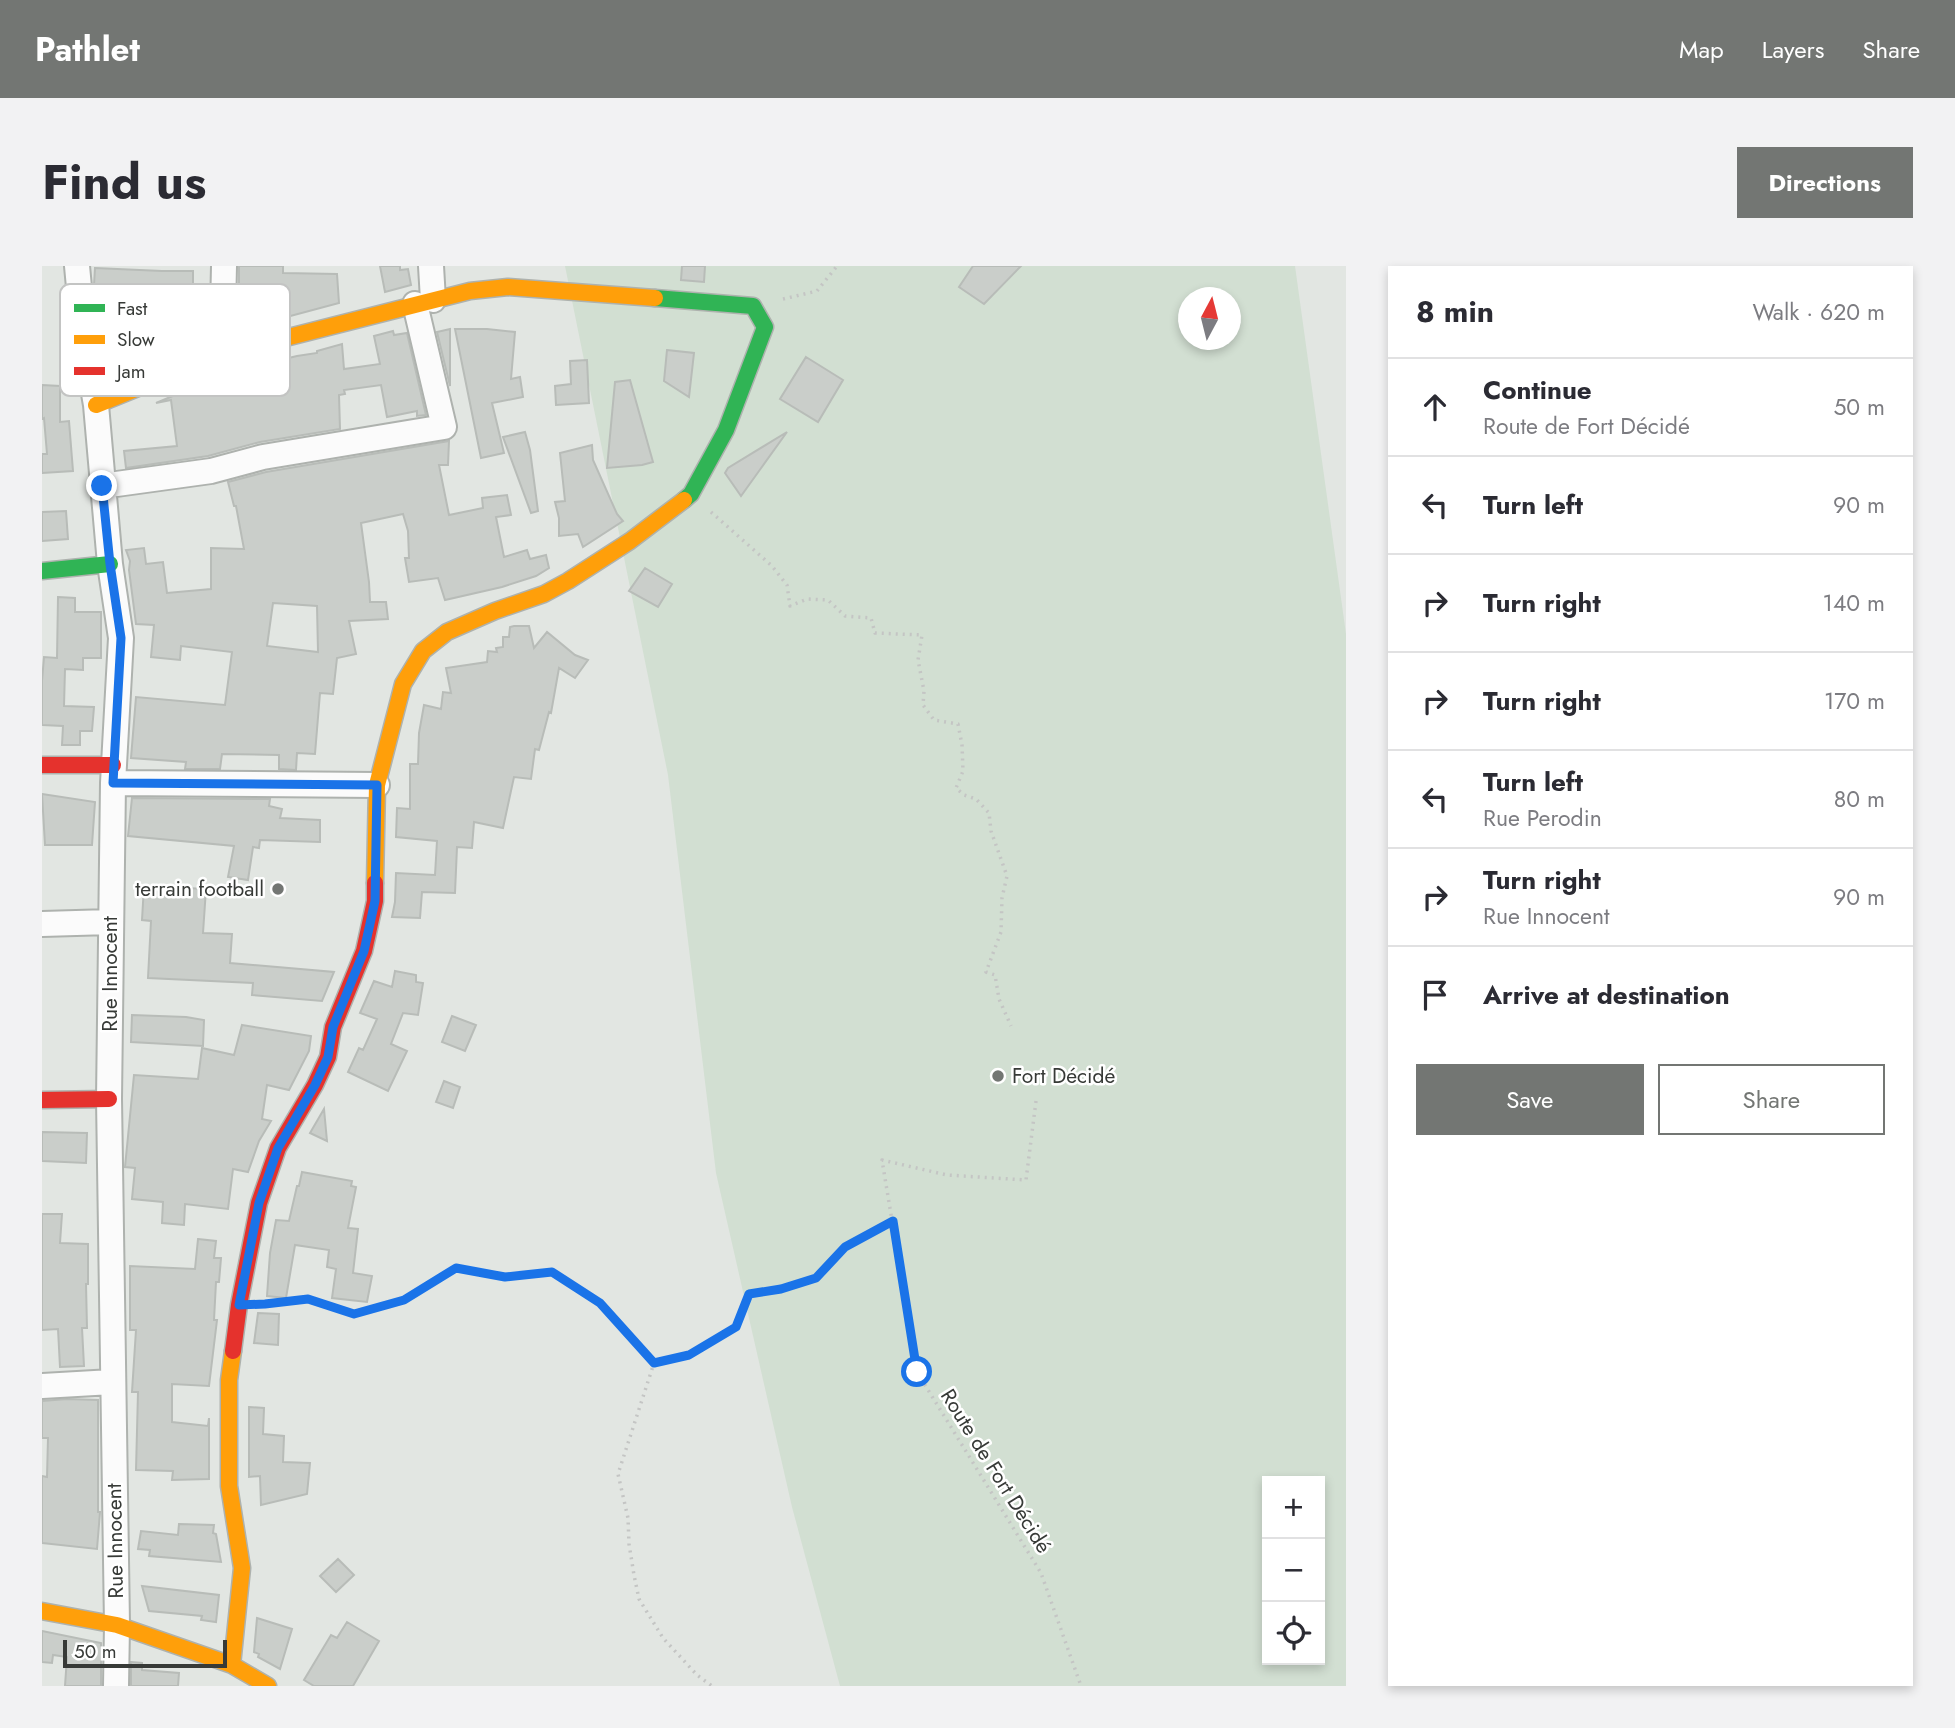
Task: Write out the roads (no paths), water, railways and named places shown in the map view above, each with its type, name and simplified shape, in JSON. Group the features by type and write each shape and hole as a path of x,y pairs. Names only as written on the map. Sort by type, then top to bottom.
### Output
{"street":[{"name":"Rue Innocent","path":"77,266 79,284"},
{"path":"224,266 224,284"},
{"path":"102,486 211,471 264,457 444,427 424,302 431,266"},
{"path":"232,1665 242,1568 229,1486 229,1380 239,1305 259,1203 278,1148 328,1057 333,1027 364,951 375,901 377,785 403,684 423,651 447,632 544,594 568,581 630,541 691,495 726,430 765,327 753,306 508,287 470,291 290,336"},
{"name":"Rue Innocent","path":"94,396 110,564 121,638 113,774 109,1099 116,1686"},
{"path":"96,405 118,396"},
{"path":"42,571 110,564"},
{"path":"42,765 113,774 377,785"},
{"path":"42,924 110,922"},
{"path":"42,1100 109,1099"},
{"path":"42,1386 112,1382"},
{"path":"42,1611 117,1625 232,1665 268,1686"}],"place":[{"name":"terrain football","path":"278,889"},
{"name":"Fort Décidé","path":"998,1076"}]}
